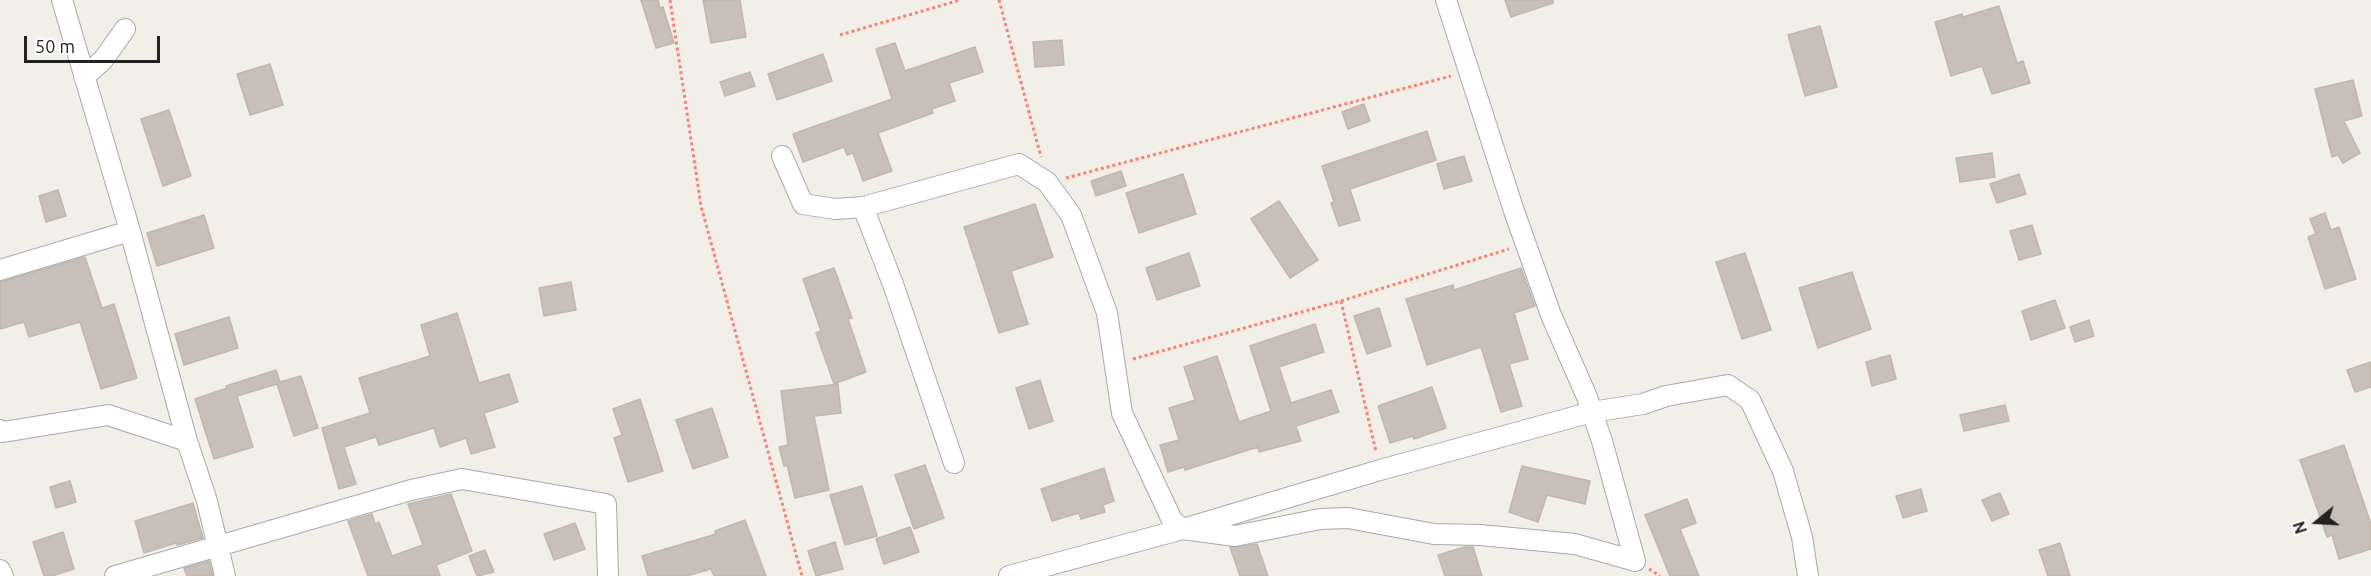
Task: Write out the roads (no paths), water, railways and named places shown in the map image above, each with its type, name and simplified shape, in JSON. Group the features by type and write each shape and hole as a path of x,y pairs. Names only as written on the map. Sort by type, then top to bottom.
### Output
{"street":[{"path":"62,0 130,231 187,441 207,501 225,576"},
{"path":"782,156 803,204 835,209 863,207 1019,164 1047,182 1071,216 1107,313 1122,413 1172,520 1183,529 1235,536 1320,519 1348,518 1434,534 1480,535 1575,544 1635,561 1610,466 1592,412 1551,315 1446,0"},
{"path":"84,76 103,60 125,29"},
{"path":"863,207 893,284 954,463"},
{"path":"0,270 130,231"},
{"path":"1009,576 1183,529 1380,470 1592,412 1643,404 1666,396 1728,385 1750,400 1783,471 1802,537 1808,576"},
{"path":"0,430 3,432 108,415 187,441"},
{"path":"115,576 411,490 462,478 606,504 608,576"},
{"path":"0,570 3,576"}]}
